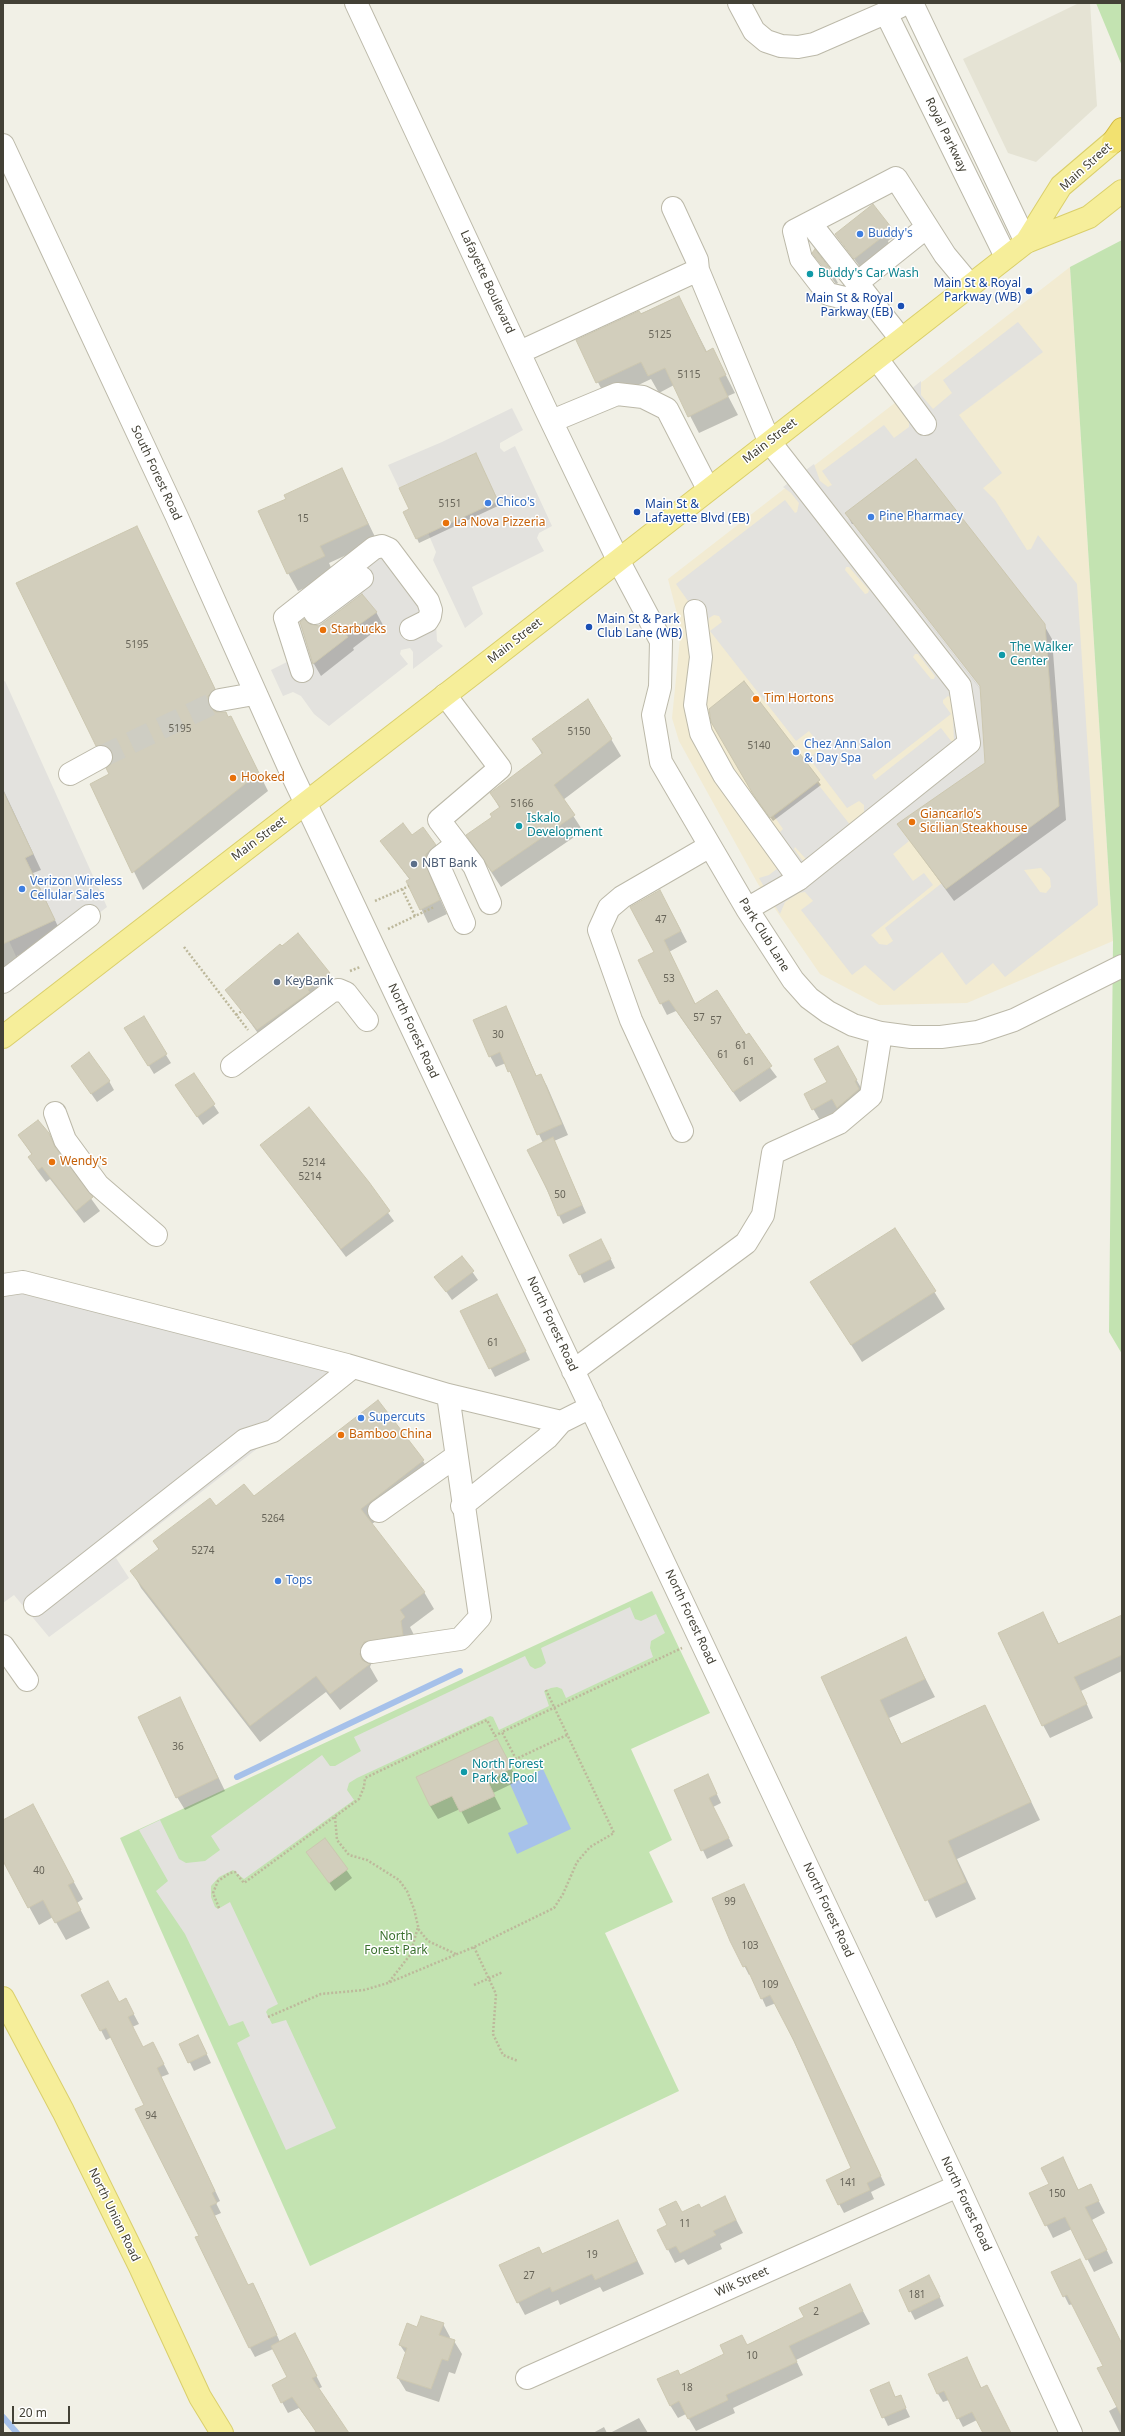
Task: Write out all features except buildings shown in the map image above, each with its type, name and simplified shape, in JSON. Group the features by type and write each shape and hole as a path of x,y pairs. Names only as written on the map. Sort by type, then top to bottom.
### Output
{"main road":[{"name":"Main Street","path":"1026,242 1062,186 1119,135"},
{"name":"Main Street","path":"3,1037 445,695 1006,257 1026,242 1089,217 1122,191"},
{"name":"North Union Road","path":"3,1998 63,2111 140,2267 200,2397 222,2433"}],"street":[{"name":"Lafayette Boulevard","path":"356,3 618,560"},
{"path":"740,3 754,31 766,41 781,46 798,47 814,44 908,3"},
{"path":"912,3 1026,242"},
{"name":"Royal Parkway","path":"886,13 1006,257"},
{"name":"South Forest Road","path":"3,146 176,515 254,694 306,803"},
{"path":"874,305 828,294 801,259 794,231 896,178 927,227 970,285"},
{"path":"673,208 697,260 698,270 769,441 960,686 969,744 799,879 747,909"},
{"path":"810,223 901,340"},
{"path":"857,283 927,227"},
{"path":"520,352 698,270"},
{"path":"876,359 925,424"},
{"path":"552,421 617,394 643,397 667,409 708,489"},
{"path":"302,671 286,626 285,618 374,548 382,546 389,549 428,601 431,610 427,621 411,629"},
{"name":"Park Club Lane","path":"618,560 661,641 660,687 653,715 661,762 747,909 793,980 809,998 828,1012 853,1025 881,1033 911,1037 941,1037 978,1032 1014,1020 1122,966"},
{"path":"315,613 362,578"},
{"path":"695,611 702,657 695,705 701,733 724,775 799,879"},
{"path":"220,700 254,694"},
{"path":"445,695 500,768 439,820 474,866 490,903"},
{"path":"70,774 101,757"},
{"name":"North Forest Road","path":"306,803 958,2186 1071,2433"},
{"path":"457,844 438,858 437,862 464,923"},
{"path":"682,1131 631,1020 599,930 609,908 622,897 710,846"},
{"path":"3,982 89,916"},
{"path":"232,1066 332,991 339,990 346,993 366,1020"},
{"path":"573,1371 746,1244 763,1215 773,1153 839,1123 871,1096 881,1033"},
{"path":"55,1113 65,1140 98,1185 156,1235"},
{"path":"3,1285 24,1282 353,1367 448,1395 561,1422"},
{"path":"35,1605 245,1440 273,1431 353,1367"},
{"path":"372,1652 460,1639 480,1616 462,1506 448,1395"},
{"path":"462,1506 547,1438 561,1422 591,1407"},
{"path":"379,1511 455,1457"},
{"path":"3,1646 27,1680"},
{"name":"Wik Street","path":"527,2378 958,2186"}],"path":[{"path":"375,901 408,886"},
{"path":"402,889 415,916"},
{"path":"388,929 437,906"},
{"path":"184,947 250,1033"},
{"path":"236,1015 242,1011"},
{"path":"219,1908 213,1893 215,1885 222,1877 235,1872 244,1883 359,1799 364,1787 365,1778 488,1720 495,1736 683,1648"},
{"path":"268,2017 321,1994 364,1990 388,1983 474,1947 554,1908 563,1894 577,1862 590,1847 614,1833 546,1690"},
{"path":"502,1732 516,1759 568,1735"},
{"path":"335,1817 337,1840 348,1856 367,1860 399,1880 412,1903 418,1926 428,1941 457,1954"},
{"path":"388,1983 410,1956 418,1926"},
{"path":"474,1947 496,1999 493,2034 503,2055 518,2061"},
{"path":"474,1985 503,1972"}],"shaded area":[{"path":"1079,3 1090,3 1097,106 1036,162 1008,153 963,59"},
{"path":"1070,267 1113,941 967,1003 879,1005 820,974 758,884 679,741 672,718 681,629 668,579"},
{"path":"1018,322 1043,352 959,415 1002,473 983,488 995,500 1027,550 1031,549 1038,535 1077,584 1098,905 1005,977 993,963 966,985 942,952 894,991 865,965 852,975 801,910 813,901 805,892 799,893 785,902 780,914 759,878 769,875 778,868 770,842 783,829 774,816 817,783 851,826 806,859 795,847 794,849 805,864 864,816 864,805 859,801 847,808 809,758 822,748 809,731 796,741 710,631 722,622 719,616 714,615 709,618 707,628 676,584 785,500 795,513 797,512 799,503 791,493 783,487 814,464 820,481 828,487 832,485 822,471 884,425 894,438 909,427 909,418 902,406 895,402 921,381 921,395 933,409 952,393 943,380","holes":["916,459 1045,624 942,883 885,928 893,941 887,945 879,944 871,935 933,885 924,873 913,881 893,854 909,841 897,824 985,763 980,686 845,513","846,567 849,567 869,590 868,593 865,594 845,570","915,654 918,654 935,676 934,679 931,679 913,657","948,696 952,698 954,741 951,741 941,728 875,780 872,775 951,714 943,703 943,700","1041,868 1050,878 1051,887 1046,893 1040,892 1024,870"]},
{"path":"512,408 523,430 500,443 500,448 504,452 515,446 552,526 539,533 537,538 544,551 472,587 483,614 465,628 433,560 436,552 428,533 498,501 476,453 399,488 388,465 442,442"},
{"path":"374,542 436,623 437,641 443,646 413,669 413,652 410,648 401,650 400,654 408,664 329,726 314,714 301,696 293,692 283,696 271,670 287,662 290,655 277,618"},
{"path":"5,681 107,907 23,972 9,941 54,919 25,858 33,854 3,791 3,682"},
{"path":"3,1287 360,1369 116,1558 129,1578 49,1637 14,1595 3,1603"},
{"path":"630,1607 635,1619 641,1621 656,1614 665,1633 651,1641 650,1648 653,1657 566,1698 562,1689 557,1687 551,1688 544,1691 549,1706 499,1730 493,1717 490,1716 357,1778 349,1783 347,1790 354,1800 244,1879 233,1870 219,1877 211,1886 211,1897 215,1907 218,1909 230,1902 278,2004 268,2009 266,2012 272,2024 286,2020 336,2128 286,2150 237,2043 250,2036 243,2021 229,2026 185,1934 156,1891 168,1881 139,1830 160,1820 179,1859 186,1863 205,1861 220,1850 211,1836 322,1755 330,1766 335,1766 361,1751 354,1737 525,1656 530,1666 535,1669 541,1667 546,1663 541,1648"}],"green space":[{"path":"1096,3 1122,3 1122,66"},
{"path":"1122,240 1122,1354 1109,1332 1113,941 1070,267"},
{"name":"North Forest Park","path":"652,1591 710,1713 631,1749 672,1840 649,1852 673,1902 605,1933 679,2091 310,2266 120,1838"}],"water":[{"path":"543,1769 571,1829 517,1854 508,1833 528,1824 510,1784"}],"waterway":[{"path":"237,1777 460,1671"},
{"path":"3,2417 17,2433"}],"tunnel":[{"path":"101,757 220,700"}],"place":[{"name":"Buddy's","path":"860,234"},
{"name":"Buddy's Car Wash","path":"810,274"},
{"name":"Main St & Royal Parkway (WB)","path":"1029,291"},
{"name":"Main St & Royal Parkway (EB)","path":"901,306"},
{"name":"Chico's","path":"488,503"},
{"name":"Main St & Lafayette Blvd (EB)","path":"637,512"},
{"name":"Pine Pharmacy","path":"871,517"},
{"name":"La Nova Pizzeria","path":"446,523"},
{"name":"Main St & Park Club Lane (WB)","path":"589,627"},
{"name":"Starbucks","path":"323,630"},
{"name":"The Walker Center","path":"1002,655"},
{"name":"Tim Hortons","path":"756,699"},
{"name":"Chez Ann Salon & Day Spa","path":"796,752"},
{"name":"Hooked","path":"233,778"},
{"name":"Giancarlo’s Sicilian Steakhouse","path":"912,822"},
{"name":"Iskalo Development","path":"519,826"},
{"name":"NBT Bank","path":"414,864"},
{"name":"Verizon Wireless Cellular Sales","path":"22,889"},
{"name":"KeyBank","path":"277,982"},
{"name":"Wendy's","path":"52,1162"},
{"name":"Supercuts","path":"361,1418"},
{"name":"Bamboo China","path":"341,1435"},
{"name":"Tops","path":"278,1581"},
{"name":"North Forest Park & Pool","path":"464,1772"}]}
